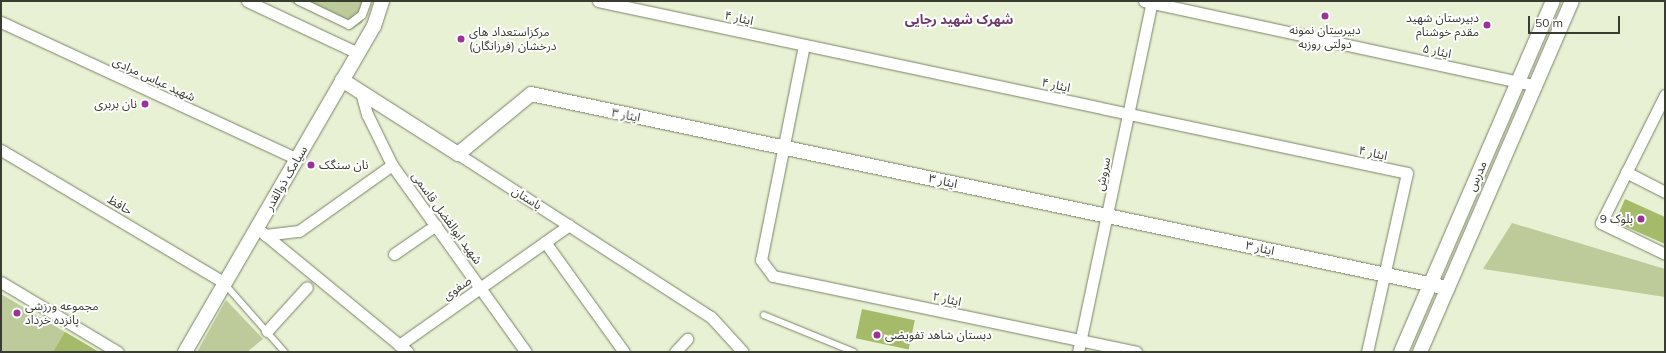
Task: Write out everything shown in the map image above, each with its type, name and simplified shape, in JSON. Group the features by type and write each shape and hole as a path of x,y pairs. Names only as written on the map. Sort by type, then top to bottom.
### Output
{"street":[{"path":"247,1 358,53"},
{"path":"299,1 349,25 362,15 367,1"},
{"name":"سیامک ذوالقدر","path":"185,352 225,283 261,231 296,159 374,26 382,1"},
{"name":"ایثار ۴","path":"598,1 1407,173 1385,274"},
{"name":"مدرس","path":"1401,352 1553,1"},
{"name":"مدرس","path":"1420,352 1572,1"},
{"name":"ایثار ۵","path":"1150,2 1536,86"},
{"name":"سروش","path":"1078,352 1150,2"},
{"name":"شهید عباس مرادی","path":"1,22 296,159"},
{"path":"784,148 804,45"},
{"name":"باستان","path":"342,80 711,317 743,352"},
{"name":"شهید ابوالفضل قاسمی","path":"361,92 367,114 392,165 481,287 526,352"},
{"name":"ایثار ۳","path":"458,154 531,94 1448,288"},
{"path":"1663,103 1601,223 1665,254"},
{"name":"ایثار ۲","path":"784,148 761,260 773,276 1136,352"},
{"name":"حافظ","path":"1,150 225,283"},
{"path":"261,231 300,231 392,165"},
{"path":"1626,172 1665,192"},
{"path":"394,254 436,225"},
{"name":"صفوی","path":"404,348 481,287 569,225"},
{"path":"261,231 404,348"},
{"path":"545,242 624,352"},
{"path":"1367,352 1385,274"},
{"path":"1,282 118,352"},
{"path":"267,331 307,287"},
{"path":"675,352 687,339"}],"lane":[{"path":"225,283 285,352"},
{"path":"764,315 854,352"}],"green space":[{"path":"288,1 369,1 362,23 350,30"},
{"path":"1512,223 1665,269 1665,297 1483,269"},
{"name":"مجموعه ورزشی پانزده خرداد","path":"1,294 65,332 99,352 1,352"},
{"path":"226,300 263,339 247,352 197,352"}],"building":[{"name":"بلوک 9","path":"1625,199 1665,217 1665,244 1615,222"},
{"path":"862,309 915,320 909,350 856,338"},
{"path":"65,332 99,352 53,352"}],"place":[{"name":"دبیرستان نمونه دولتی روزبه","path":"1325,16"},
{"name":"دبیرستان شهید مقدم خوشنام","path":"1487,25"},
{"name":"مرکزاستعداد های درخشان (فرزانگان)","path":"461,39"},
{"name":"نان بربری","path":"145,104"},
{"name":"نان سنگک","path":"311,165"},
{"name":"بلوک 9","path":"1641,219"},
{"name":"مجموعه ورزشی پانزده خرداد","path":"17,313"},
{"name":"دبستان شاهد تفویضی","path":"877,335"}],"district":[{"name":"شهرک شهید رجایی","path":"959,19"}]}
